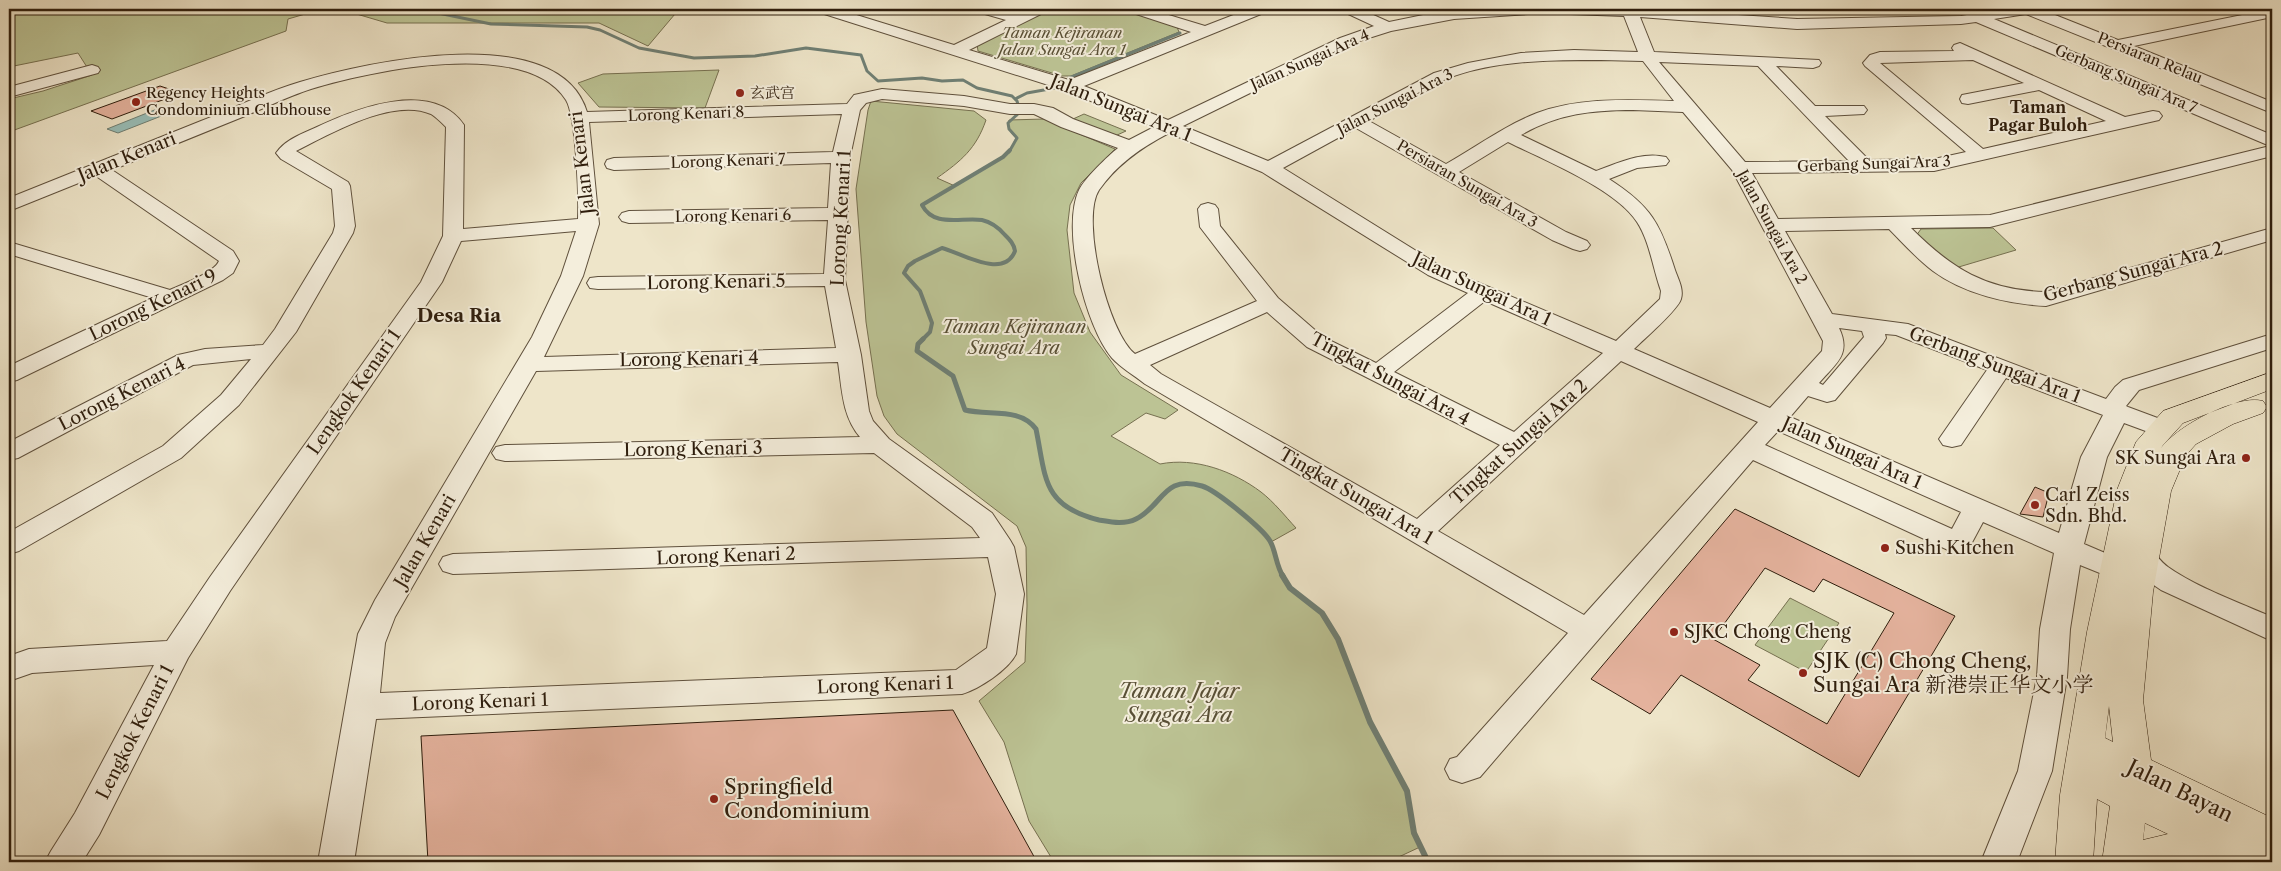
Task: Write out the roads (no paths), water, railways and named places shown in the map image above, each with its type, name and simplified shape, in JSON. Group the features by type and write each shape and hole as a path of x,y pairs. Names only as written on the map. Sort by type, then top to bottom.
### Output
{"main road":[{"path":"2121,862 2133,784 2126,700 2134,574 2132,490 2150,442 2173,417 2272,380"},
{"path":"2074,862 2075,838 2103,632 2134,574 2157,491 2173,452 2186,438 2198,430 2272,400"},
{"name":"Jalan Bayan","path":"2085,761 2133,784 2272,836"},
{"name":"Jalan Bayan","path":"2133,784 2263,862"},
{"path":"2134,862 2161,852 2179,850 2202,851 2248,862"}],"street":[{"name":"Jalan Sungai Ara 1","path":"823,9 1070,86 1269,168 1425,265 2069,548 2134,574"},
{"path":"983,9 1020,19"},
{"path":"956,50 1040,9"},
{"path":"1135,9 1204,31"},
{"path":"1070,86 1261,9"},
{"path":"1350,9 1387,27"},
{"name":"Jalan Sungai Ara 4","path":"1167,126 1345,41 1387,27 1454,14 1544,9 1630,12 1798,24 1980,18 2028,9"},
{"name":"Gerbang Sungai Ara 7","path":"1959,9 2272,141"},
{"name":"Persiaran Relau","path":"2028,9 2272,108"},
{"path":"2262,9 2272,13"},
{"name":"Jalan Sungai Ara 2","path":"1630,12 1648,57 1740,168 1773,225 1834,341 1833,352 1775,419"},
{"path":"2117,45 2272,13"},
{"path":"1901,22 2124,123"},
{"path":"2075,28 2142,40"},
{"path":"2142,40 2141,48 2157,61"},
{"name":"Jalan Sungai Ara 3","path":"1269,168 1440,76 1464,68 1524,57 1598,54 1812,63"},
{"path":"1976,55 1880,57 1876,58 1871,64 1980,155"},
{"name":"Jalan Kenari","path":"9,205 302,86 351,72 416,60 482,59 531,68 546,74 564,86 574,98 579,116 587,186 589,224 581,252 569,284 529,364 374,628 336,862"},
{"path":"1763,62 1864,166"},
{"path":"9,92 92,70"},
{"path":"1968,99 2042,85"},
{"name":"Lorong Kenari 8","path":"579,116 861,102 882,94 964,101 1010,109 1034,109 1047,112 1067,123 1130,146"},
{"name":"Lorong Kenari 1","path":"362,707 962,682 1001,654 1010,594 1000,547 982,520 880,445 861,423 857,411 849,355 834,280 841,157 861,102"},
{"name":"Lengkok Kenari 1","path":"9,544 172,452 230,400 285,332 345,226 341,186 287,155 285,153 289,146 341,122 388,107 415,105 444,114 456,125 453,236 431,282 220,584 176,652 87,824 63,862"},
{"path":"1446,172 1543,117 1559,112 1619,106 1688,107"},
{"path":"1810,111 1858,110"},
{"name":"Gerbang Sungai Ara 3","path":"1740,168 1934,165 2153,116"},
{"name":"Persiaran Sungai Ara 3","path":"1356,121 1559,236 1580,246"},
{"name":"Tingkat Sungai Ara 1","path":"1167,126 1130,146 1089,190 1082,215 1088,269 1097,306 1111,340 1121,354 1153,379 1588,630"},
{"name":"Tingkat Sungai Ara 2","path":"1420,533 1619,351 1670,301 1672,291 1646,222 1637,208 1618,192 1509,136"},
{"path":"1773,225 1990,221 2272,151"},
{"name":"Lorong Kenari 7","path":"614,164 841,157"},
{"path":"1593,179 1634,163 1660,161"},
{"name":"Lorong Kenari 9","path":"15,367 172,297 226,269 229,262 226,255 98,168"},
{"name":"Tingkat Sungai Ara 4","path":"1208,208 1210,227 1270,303 1315,342 1517,444"},
{"name":"Lorong Kenari 6","path":"629,217 837,214"},
{"path":"453,236 589,224"},
{"name":"Gerbang Sungai Ara 2","path":"1895,224 1949,272 1965,280 2027,299 2046,299 2272,234"},
{"path":"9,248 172,297"},
{"name":"Lorong Kenari 5","path":"598,283 834,280"},
{"path":"1377,374 1483,292"},
{"path":"1132,364 1270,303"},
{"name":"Gerbang Sungai Ara 1","path":"1824,320 1872,324 1907,331 2162,429"},
{"path":"1805,386 1828,395 1875,338 1872,324"},
{"path":"1999,862 2035,771 2052,677 2055,629 2069,548 2094,457 2123,392 2131,385 2272,341"},
{"name":"Lorong Kenari 4","path":"9,452 186,360 205,356 270,351"},
{"name":"Lorong Kenari 4","path":"529,364 849,355"},
{"path":"1952,439 2001,367"},
{"path":"1462,769 1468,767 1775,419"},
{"name":"Lorong Kenari 3","path":"506,453 880,445"},
{"path":"1749,448 1958,543 1978,508"},
{"name":"Lorong Kenari 2","path":"453,564 1000,547"},
{"path":"2134,574 2150,588 2165,591 2228,617 2260,625"},
{"path":"9,669 29,661 176,652"}],"water":[{"path":"157,109 169,113 118,133 107,129"}],"waterway":[{"path":"419,9 491,24 587,27 600,30 639,48 694,58 755,56 806,48 861,55 867,71 878,81 922,78 942,81 963,80 977,88 1012,96 1015,99"},
{"path":"1069,78 1180,33"},
{"path":"1015,99 1027,93 1055,88"},
{"path":"1009,152 1017,138 1009,129 1008,123 1020,112 1015,99"},
{"path":"1010,150 1003,157 922,205 933,217 949,220 974,219 989,222 1009,239 1015,251 1009,259 1002,263 992,264 971,259 942,248 908,266 904,273 920,291 932,323 930,332 918,344 917,351 953,376 965,410 1013,415 1029,422 1036,429 1045,476 1057,498 1067,507 1080,514 1099,520 1127,522 1145,513 1164,493 1179,484 1189,483 1202,486 1228,502 1266,535 1272,545 1283,576"},
{"path":"1282,575 1290,588 1322,613 1338,639 1370,722 1407,791 1414,833 1428,862"}],"place":[{"name":"玄武宫","path":"740,93"},
{"name":"Regency Heights Condominium Clubhouse","path":"136,102"},
{"name":"SK Sungai Ara","path":"2246,458"},
{"name":"Carl Zeiss Sdn. Bhd.","path":"2035,505"},
{"name":"Sushi Kitchen","path":"1885,548"},
{"name":"SJKC Chong Cheng","path":"1674,632"},
{"name":"SJK (C) Chong Cheng, Sungai Ara 新港崇正华文小学","path":"1803,673"},
{"name":"Springfield Condominium","path":"714,799"}],"district":[{"name":"Taman Pagar Buloh","path":"2038,116"},
{"name":"Desa Ria","path":"459,315"}],"park label":[{"name":"Taman Kejiranan Jalan Sungai Ara 1","path":"1062,42"},
{"name":"Taman Kejiranan Sungai Ara","path":"1014,337"},
{"name":"Taman Jajar Sungai Ara","path":"1179,703"}]}
